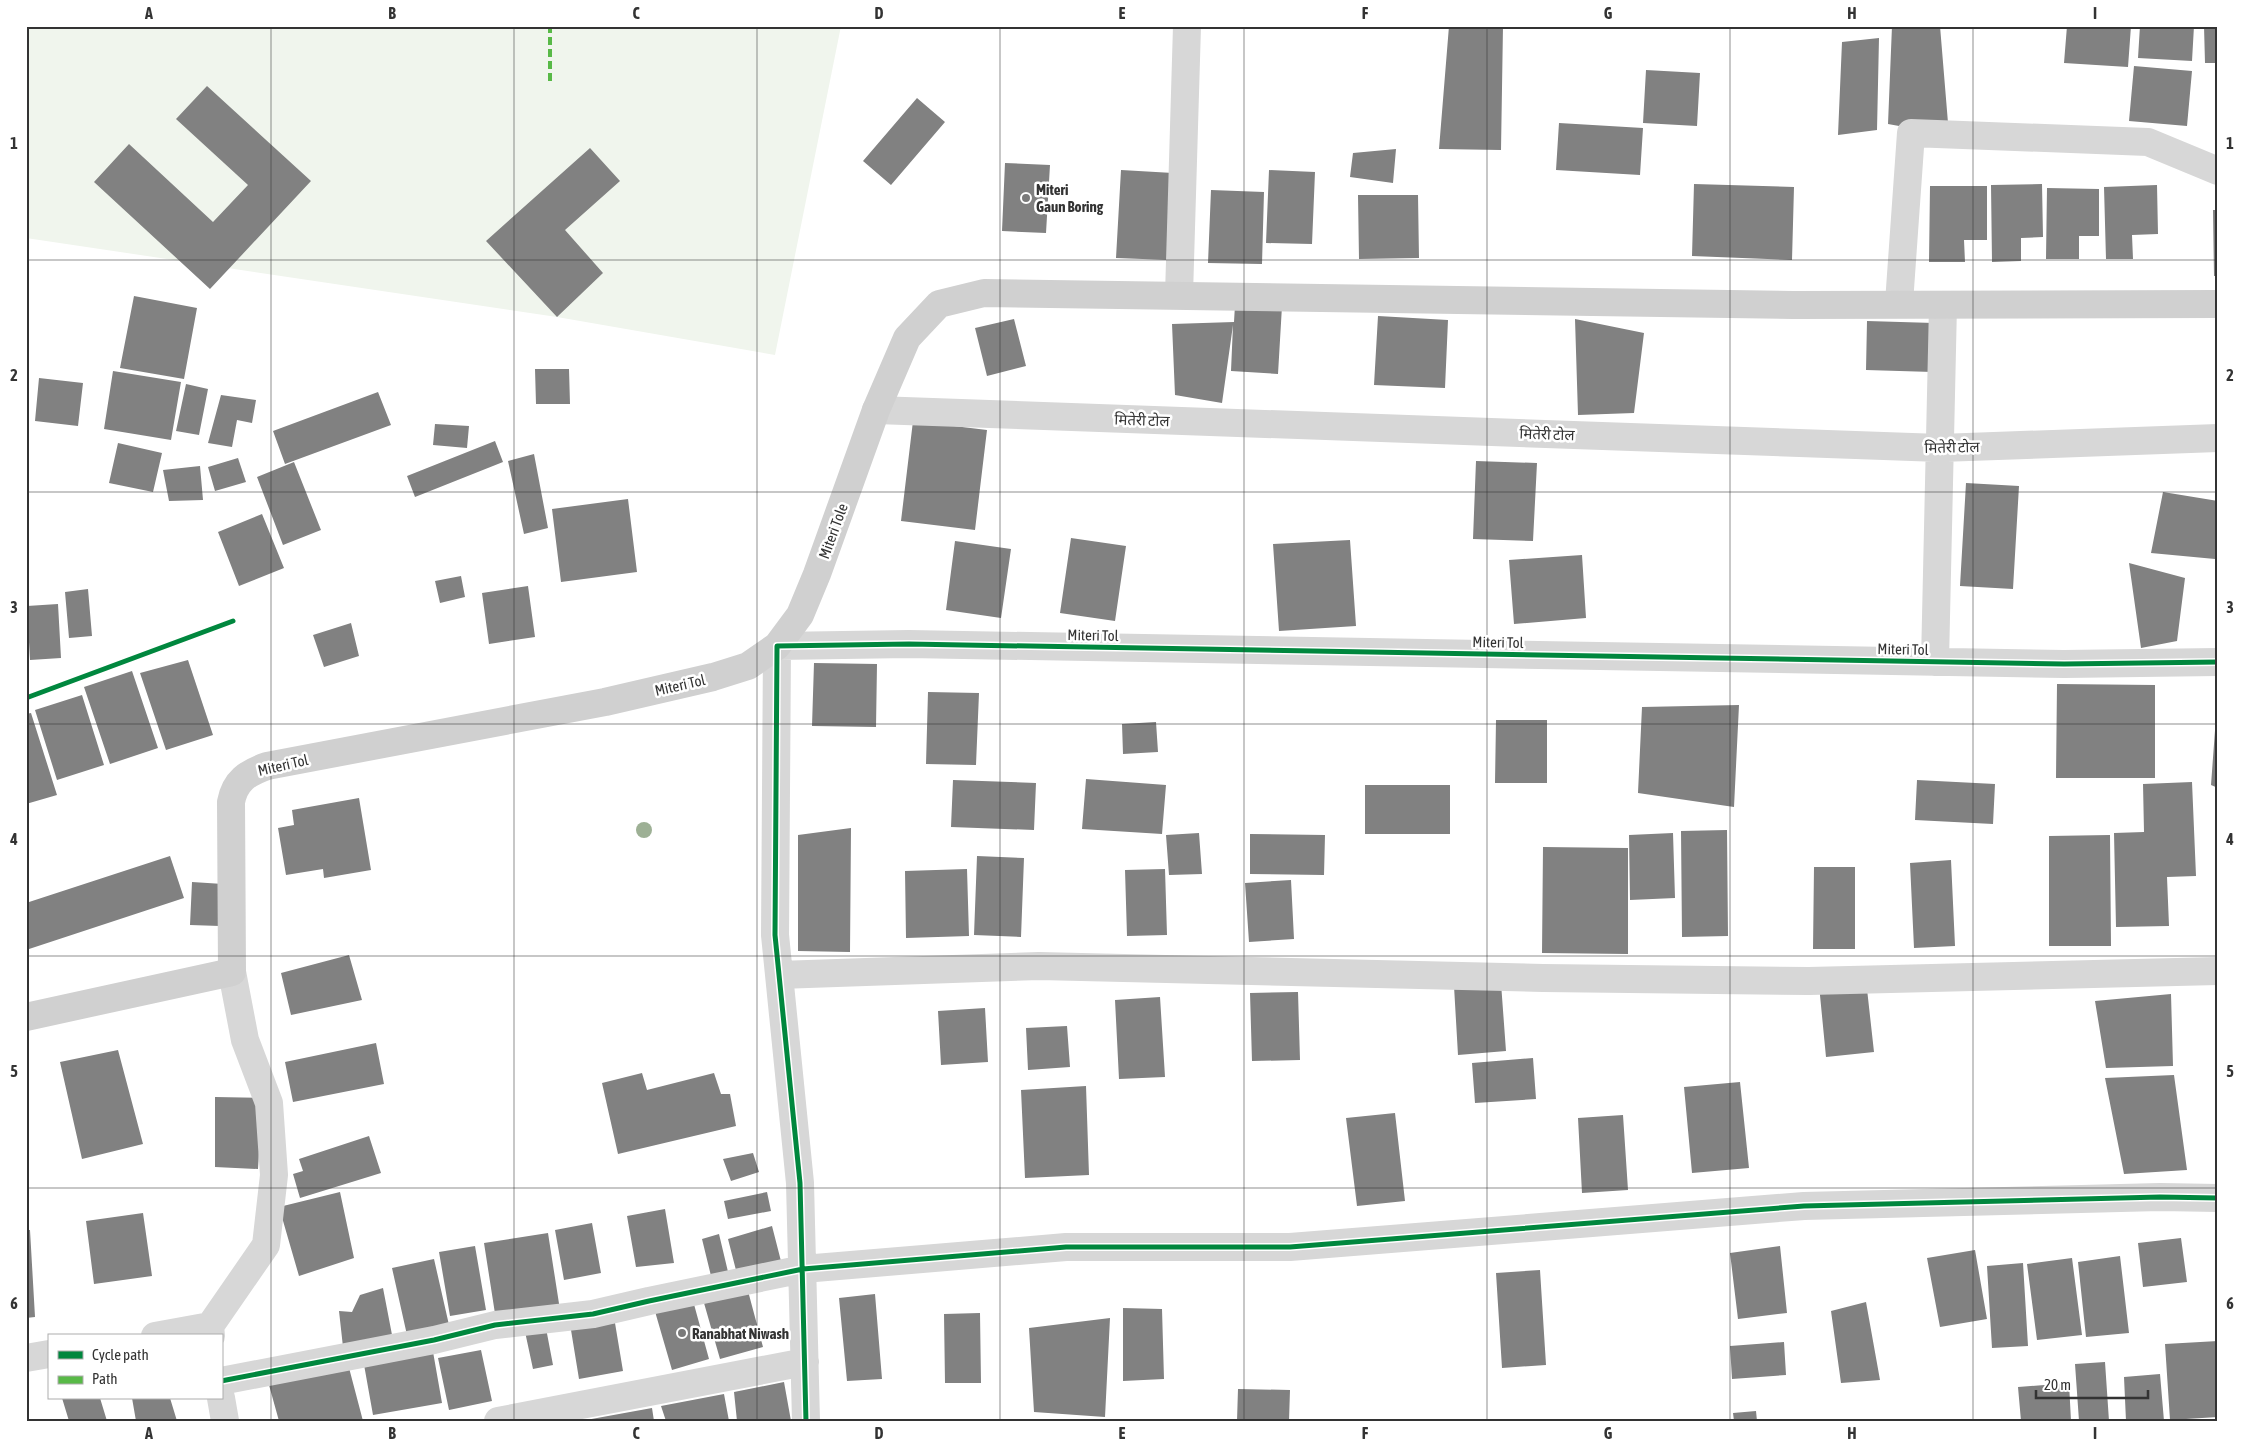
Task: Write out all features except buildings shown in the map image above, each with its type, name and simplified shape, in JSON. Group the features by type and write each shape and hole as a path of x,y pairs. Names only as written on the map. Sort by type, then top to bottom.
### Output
{"main road":[{"name":"Miteri Tole","path":"777,646 800,615 817,574 876,410 907,338 939,304 984,293 1179,295"},
{"path":"1179,295 1793,305 1898,303 1943,305 2218,304"},
{"name":"Miteri Tol","path":"232,972 230,802 233,789 254,771 267,766 605,702 713,677 748,666 777,646"},
{"path":"26,1017 232,972"}],"street":[{"path":"1179,295 1186,26"},
{"path":"1898,303 1911,133 2148,142 2218,171"},
{"path":"1934,662 1943,305"},
{"name":"मितेरी टोल","path":"876,410 1940,448 2218,438"},
{"name":"Miteri Tol","path":"777,646 909,644 2064,664 2218,662"},
{"path":"777,646 775,935 800,1183 806,1421"},
{"path":"779,975 1039,966 1543,978 1809,980 2218,971"},
{"path":"177,1334 211,1331 266,1245 274,1175 269,1103 245,1040 232,972"},
{"path":"222,1381 434,1340 495,1325 593,1314 649,1300 803,1270 1066,1247 1290,1247 1804,1206 2160,1197 2218,1198"},
{"path":"26,1358 48,1354"},
{"path":"498,1421 805,1362"},
{"path":"221,1400 225,1421"}],"shaded area":[{"path":"26,26 841,26 775,355 557,317 26,238"}],"marked path":[{"path":"550,26 550,81"}],"cycle path":[{"path":"26,698 233,621"},
{"path":"806,1421 800,1183 775,935 777,646 909,644 2064,664 2218,662"},
{"path":"222,1381 434,1340 495,1325 593,1314 803,1269 1066,1247 1290,1247 1804,1206 2160,1197 2218,1198"}],"place":[{"name":"Miteri Gaun Boring","path":"1026,198"},
{"name":"Ranabhat Niwash","path":"682,1333"}]}
